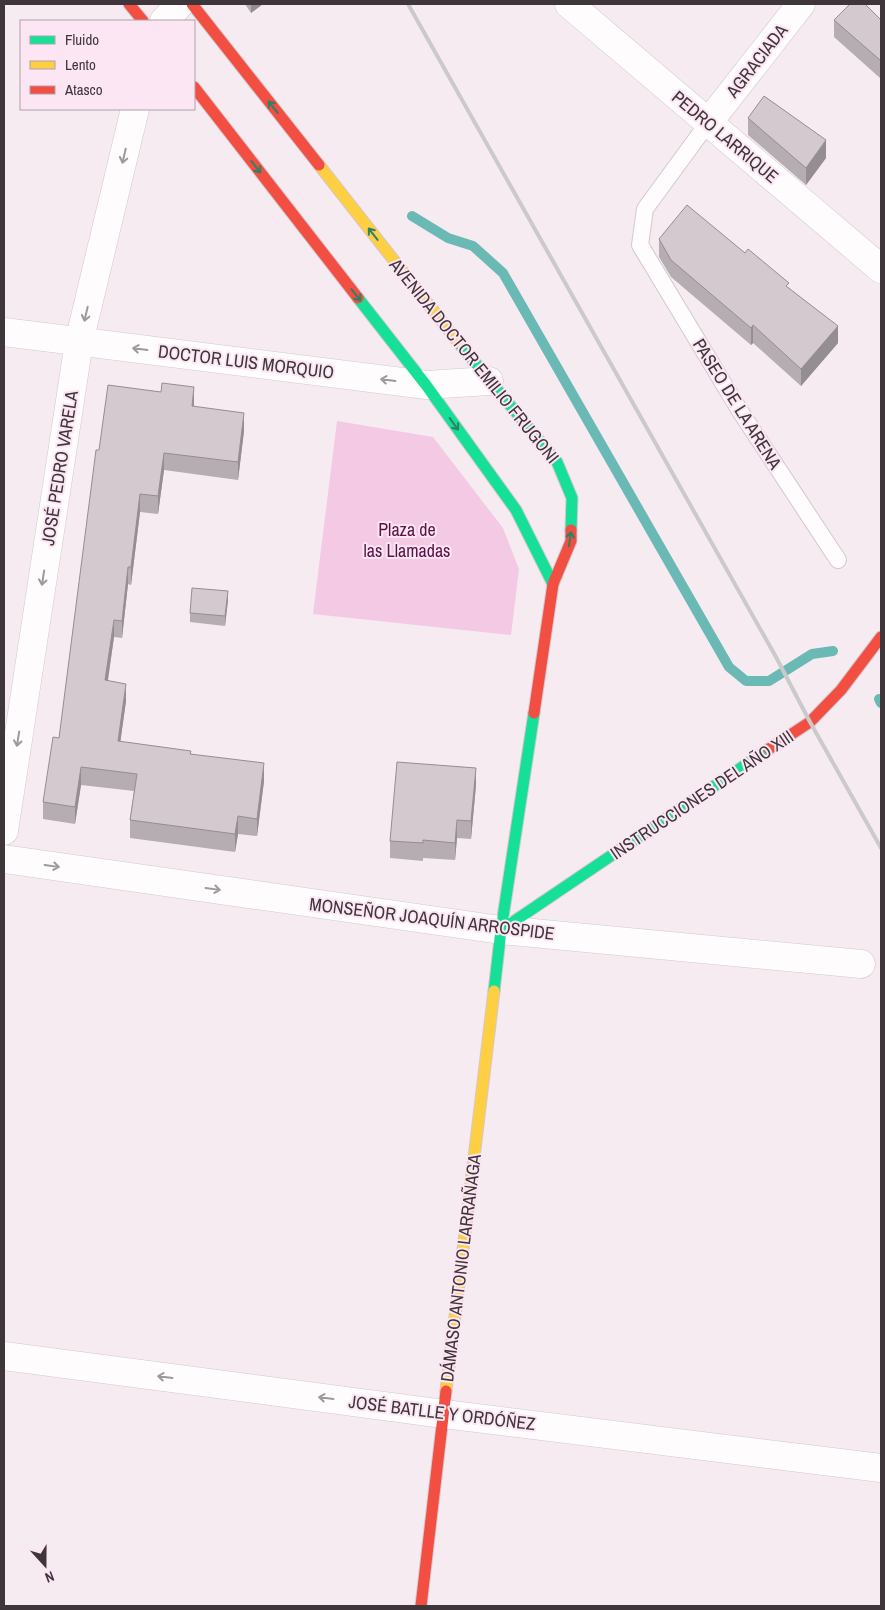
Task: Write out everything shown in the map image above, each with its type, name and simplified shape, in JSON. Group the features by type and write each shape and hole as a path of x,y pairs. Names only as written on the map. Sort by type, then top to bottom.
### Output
{"street":[{"path":"129,4 141,20"},
{"path":"165,20 180,4"},
{"name":"AVENIDA DOCTOR EMILIO FRUGONI","path":"192,4 489,381 557,462 572,498 570,541 554,584 501,930"},
{"name":"PEDRO LARRIQUE","path":"569,4 881,269"},
{"name":"AGRACIADA","path":"708,123 801,4"},
{"path":"195,88 426,385 516,510 554,584"},
{"name":"JOSÉ PEDRO VARELA","path":"4,832 79,342 135,110"},
{"name":"DOCTOR LUIS MORQUIO","path":"4,332 426,385 489,381"},
{"name":"INSTRUCCIONES DEL AÑO XIII","path":"501,930 810,722 841,690 881,637"},
{"name":"MONSEÑOR JOAQUÍN ARROSPIDE","path":"4,859 501,930 861,964"},
{"name":"DÁMASO ANTONIO LARRAÑAGA","path":"421,1606 501,930"},
{"name":"JOSÉ BATLLE Y ORDÓÑEZ","path":"4,1356 444,1414 881,1468"}],"lane":[{"name":"AGRACIADA","path":"640,245 645,208 708,123"},
{"name":"PASEO DE LA ARENA","path":"640,245 740,411 838,560"}],"green space":[{"name":"Plaza de las Llamadas","path":"337,421 433,437 503,528 519,569 511,635 313,614"}],"building":[{"path":"850,4 865,4 881,20 880,60 834,20"},
{"path":"764,96 826,140 806,168 748,118"},
{"path":"687,205 745,253 748,249 789,283 786,286 838,326 801,369 753,325 751,328 671,260 659,239"},
{"path":"162,383 194,387 192,406 244,413 238,462 164,453 158,496 140,494 131,567 128,567 122,621 114,620 105,680 126,684 118,741 191,751 190,754 264,763 257,819 238,816 235,834 130,820 137,774 81,767 75,807 43,802 53,737 59,738 96,450 99,450 108,385 161,392"},
{"path":"192,588 228,591 225,616 190,613"},
{"path":"397,762 476,768 471,821 457,820 455,843 423,840 423,843 390,841"}],"waterway":[{"path":"412,216 448,238 473,246 503,273 729,667 746,681 769,681 812,654 833,651"},
{"path":"879,699 881,703"}],"railway":[{"path":"408,4 776,657 810,722 881,848"}],"traffic: fast":[{"path":"358,298 426,385 516,510 553,584"},
{"path":"458,342 557,462 572,498 571,530"},
{"path":"494,991 501,930 534,713"},
{"path":"501,930 769,749"}],"traffic: slow":[{"path":"319,165 458,342"},
{"path":"446,1391 494,991"}],"traffic: jam":[{"path":"129,4 142,20"},
{"path":"192,4 319,165"},
{"path":"195,88 358,298"},
{"path":"534,713 553,584 571,541 571,530"},
{"path":"769,749 810,722 841,690 881,637"},
{"path":"421,1606 446,1391"}]}
